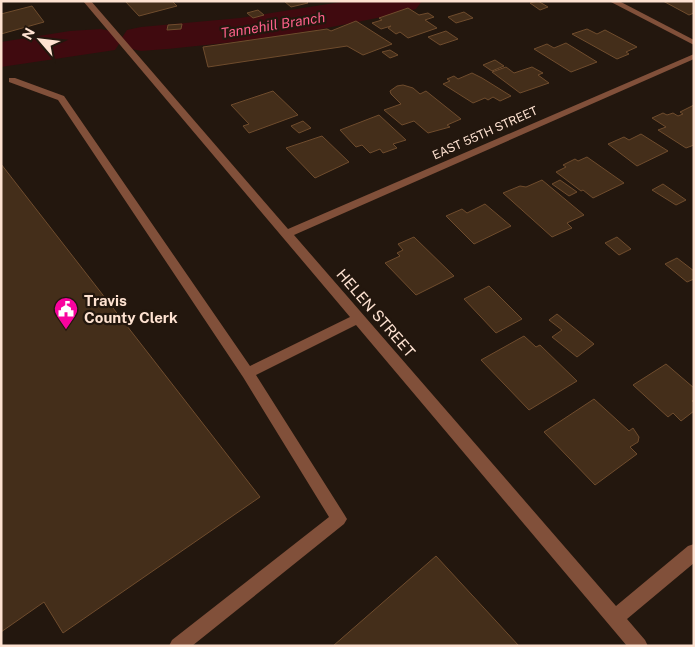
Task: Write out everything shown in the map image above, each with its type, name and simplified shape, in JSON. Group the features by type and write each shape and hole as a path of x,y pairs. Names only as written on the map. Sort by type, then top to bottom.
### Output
{"street":[{"name":"HELEN STREET","path":"87,1 639,646"},
{"path":"614,1 694,43"},
{"name":"EAST 55TH STREET","path":"286,234 694,56"},
{"path":"12,80 61,98 248,373 339,519 178,646"},
{"path":"248,373 358,318"},
{"path":"616,618 694,552"}],"building":[{"path":"125,1 172,1 177,6 139,16"},
{"path":"284,1 306,1 308,3 291,7"},
{"path":"538,1 548,7 540,10 530,3"},
{"path":"663,1 694,1 694,13 689,15"},
{"path":"32,6 44,22 1,34 1,14"},
{"path":"408,8 419,15 428,13 434,17 425,20 437,28 408,38 400,32 396,34 388,28 391,26 381,29 372,23 382,20 379,18"},
{"path":"258,10 264,15 253,18 247,13"},
{"path":"464,12 473,18 456,23 448,17"},
{"path":"356,21 392,44 363,55 347,46 208,67 203,47 327,29 331,31"},
{"path":"182,24 181,29 167,30 168,25"},
{"path":"587,29 597,34 605,30 637,47 626,52 629,54 617,59 572,34"},
{"path":"446,31 458,39 440,45 428,37"},
{"path":"566,43 597,62 571,72 534,49 547,44 554,48"},
{"path":"390,50 398,55 390,58 382,52"},
{"path":"495,60 504,66 492,71 483,65"},
{"path":"506,67 514,73 532,67 543,73 538,75 549,83 520,93 492,72"},
{"path":"472,73 511,96 500,101 493,97 473,103 443,84 450,81 447,79 454,76 458,79"},
{"path":"403,85 413,88 420,94 426,91 461,119 447,125 450,127 428,133 414,121 402,125 384,110 401,104 390,91 397,86"},
{"path":"273,91 298,115 249,133 243,126 249,124 231,105"},
{"path":"694,105 694,145 686,148 658,130 666,127 652,118 663,113 667,115 673,113 678,116 683,114 680,112"},
{"path":"379,115 406,140 393,144 397,148 383,153 380,149 370,153 362,145 356,147 340,130"},
{"path":"303,121 311,128 299,133 291,126"},
{"path":"641,134 668,151 637,166 608,144 624,137 629,140"},
{"path":"322,136 349,162 315,178 286,148"},
{"path":"587,157 624,183 593,198 556,172 566,167 563,165 575,159 578,161"},
{"name":"Travis County Clerk","path":"1,164 260,497 63,633 44,602 1,632"},
{"path":"542,180 584,215 567,223 572,228 552,237 503,193 520,186 526,187"},
{"path":"560,180 577,192 569,196 552,184"},
{"path":"663,184 686,200 676,205 652,190"},
{"path":"485,204 511,226 474,244 446,216 462,209 467,213"},
{"path":"414,237 454,276 416,295 385,263 400,256 397,253 403,250 398,244"},
{"path":"617,237 631,249 619,255 605,243"},
{"path":"677,258 694,271 694,279 687,282 665,264"},
{"path":"489,286 522,319 496,333 464,299"},
{"path":"557,314 594,344 577,357 552,337 562,330 549,320"},
{"path":"524,336 536,347 540,345 577,381 529,410 481,360"},
{"path":"666,364 694,388 694,399 692,401 694,403 694,411 681,421 673,413 668,417 633,385"},
{"path":"594,399 629,431 633,428 639,437 638,442 630,447 637,454 595,485 544,432"},
{"path":"436,556 519,646 333,646"}],"waterway":[{"name":"Tannehill Branch","path":"141,39 273,25 338,15 403,1"},
{"name":"Tannehill Branch","path":"1,55 70,43 101,41"}],"place":[{"name":"Travis County Clerk","path":"66,330"}]}
